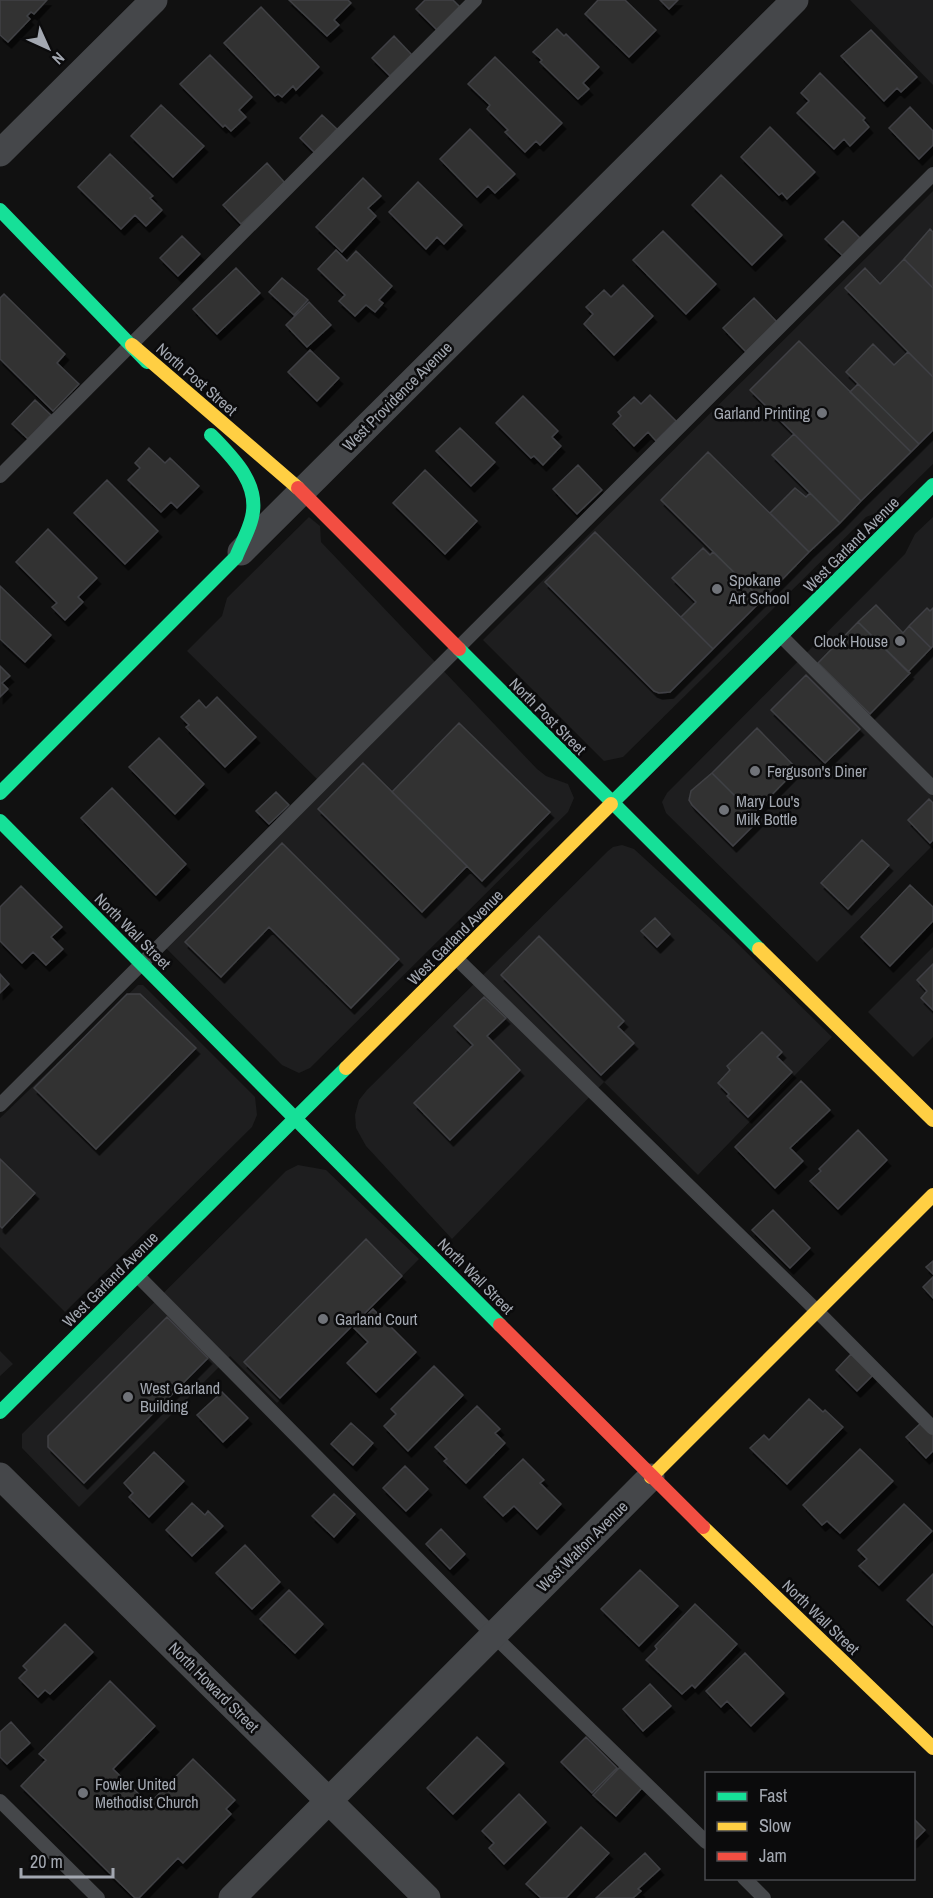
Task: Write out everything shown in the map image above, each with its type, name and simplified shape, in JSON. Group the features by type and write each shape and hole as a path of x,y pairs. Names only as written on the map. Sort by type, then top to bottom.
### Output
{"street":[{"path":"0,153 154,0"},
{"name":"West Providence Avenue","path":"0,793 795,0"},
{"name":"North Post Street","path":"0,210 132,345 242,471 252,490 254,511 236,557"},
{"name":"North Post Street","path":"132,345 302,490 458,649 933,1120"},
{"name":"West Garland Avenue","path":"0,1412 933,485"},
{"name":"North Wall Street","path":"0,821 651,1477 933,1748"},
{"name":"West Walton Avenue","path":"232,1898 933,1195"},
{"name":"North Howard Street","path":"0,1476 427,1898"}],"lane":[{"path":"0,476 476,0"},
{"path":"0,1105 933,174"},
{"path":"781,636 933,788"},
{"path":"457,959 817,1311 933,1428"},
{"path":"138,1276 494,1635 705,1841"},
{"path":"0,1801 98,1898"},
{"path":"746,1880 764,1898"}],"shaded area":[{"path":"850,0 933,0 933,85"},
{"path":"933,191 933,464 887,509 866,517 623,757 604,761 483,640"},
{"path":"309,517 320,526 321,542 537,769 546,776 568,784 574,798 568,812 310,1068 299,1073 282,1065 157,939 318,780 187,651 222,616 227,598"},
{"path":"933,517 933,845 817,962 666,813 662,802 667,793 905,554 915,534"},
{"path":"622,845 634,849 733,939 832,1037 698,1175 604,1082 452,1239 366,1146 356,1128 355,1115 359,1100 608,851"},
{"path":"933,947 933,1037 913,1057 868,1012"},
{"path":"138,985 143,985 255,1097 257,1115 252,1127 65,1312 0,1247 0,1118"},
{"path":"298,1165 326,1170 419,1259 277,1403 230,1356 79,1507 22,1448 22,1434 286,1171"},
{"path":"0,1351 13,1364 0,1376"}],"building":[{"path":"0,0 47,0 34,14 31,12 27,16 30,19 8,42 0,35"},
{"path":"289,0 348,0 351,3 334,20 339,25 327,36"},
{"path":"425,0 453,0 460,7 437,30 416,9"},
{"path":"598,0 625,0 656,30 629,57 585,14"},
{"path":"660,0 678,0 669,9"},
{"path":"261,7 319,67 296,90 293,86 282,97 278,94 275,96 224,43"},
{"path":"557,29 564,36 566,34 599,67 583,83 589,89 578,99 540,62 542,60 533,52"},
{"path":"871,30 917,77 901,92 897,88 884,101 841,56"},
{"path":"394,36 412,55 390,76 372,58"},
{"path":"210,55 252,97 239,110 246,117 231,131 225,125 223,127 180,84"},
{"path":"495,57 562,123 540,145 536,141 525,152 505,132 508,130 487,109 490,105 468,84"},
{"path":"820,73 865,118 863,120 869,127 850,146 844,139 834,149 797,113 809,101 801,93"},
{"path":"161,105 204,146 173,177 131,136"},
{"path":"910,107 933,131 933,145 919,159 889,128"},
{"path":"322,115 337,129 315,153 300,138"},
{"path":"770,127 815,172 787,199 782,193 779,195 741,157"},
{"path":"470,129 515,174 495,193 488,186 477,197 440,159"},
{"path":"110,154 153,196 150,198 162,210 146,226 135,215 121,229 78,187"},
{"path":"267,163 285,183 241,224 223,205"},
{"path":"721,175 782,235 752,265 692,205"},
{"path":"363,178 381,196 368,208 376,216 342,252 316,227"},
{"path":"418,182 462,225 444,244 437,237 426,249 389,212"},
{"path":"843,221 860,238 843,256 825,239"},
{"path":"930,229 933,232 933,288 904,259"},
{"path":"663,231 716,284 686,314 633,260"},
{"path":"182,236 200,254 178,276 160,258"},
{"path":"336,250 347,261 356,251 392,286 379,300 383,303 375,312 366,305 355,316 339,301 345,295 318,269"},
{"path":"904,259 933,288 933,377 845,288 865,268 880,284"},
{"path":"236,268 260,293 217,334 193,309"},
{"path":"282,278 308,300 294,315 269,292"},
{"path":"623,285 653,316 614,355 584,324 593,314 586,307 604,290 611,297"},
{"path":"4,294 65,354 57,363 79,384 53,411 0,359 0,298"},
{"path":"754,298 777,322 746,352 723,328"},
{"path":"309,302 331,325 307,347 286,325"},
{"name":"Garland Printing","path":"799,341 911,452 861,501 750,390"},
{"path":"873,344 894,365 908,352 933,377 933,430 919,444 846,372"},
{"path":"310,350 339,378 317,401 288,372"},
{"path":"858,384 919,444 911,452 850,392"},
{"path":"650,395 676,421 656,441 648,432 634,446 613,424 621,416 618,412 634,397 641,404"},
{"path":"523,396 558,431 552,437 561,446 543,465 534,456 531,458 496,423"},
{"path":"35,400 51,415 28,439 12,424"},
{"path":"460,428 495,462 471,486 436,451"},
{"path":"794,434 861,501 840,523 772,455"},
{"path":"149,448 165,463 170,458 199,486 177,508 171,502 161,512 128,480 140,468 135,463"},
{"path":"708,452 809,552 762,600 661,500"},
{"path":"578,465 602,490 577,514 553,489"},
{"path":"425,470 477,521 445,554 393,503"},
{"path":"107,480 158,531 125,564 74,513"},
{"path":"795,488 806,497 810,493 840,523 809,552 770,513"},
{"path":"48,529 97,578 78,597 83,602 65,620 52,607 57,603 16,562"},
{"path":"595,532 713,649 670,692 654,691 545,582"},
{"name":"Spokane Art School","path":"703,548 710,555 713,552 762,600 713,649 681,617 696,602 672,578"},
{"path":"0,586 51,635 25,662 0,639"},
{"name":"Clock House","path":"876,605 903,633 909,626 931,648 908,672 858,622"},
{"path":"927,608 930,611 933,608 933,646 931,648 909,626"},
{"path":"858,622 910,673 870,714 818,663"},
{"path":"0,666 10,676 2,683 8,689 0,697"},
{"path":"806,675 860,729 825,763 771,710"},
{"path":"217,697 256,737 225,767 186,727 189,725 181,717 199,700 206,708"},
{"path":"459,723 550,812 482,881 392,792"},
{"name":"Ferguson's Diner","path":"757,728 797,769 753,814 712,773"},
{"path":"159,738 204,784 175,814 129,767"},
{"path":"363,763 467,866 422,912 318,809"},
{"name":"Mary Lou's Milk Bottle","path":"712,773 759,820 733,846 689,800 691,791"},
{"path":"112,788 186,864 156,895 81,818"},
{"path":"276,792 289,805 269,824 256,811"},
{"path":"929,799 933,803 933,840 930,843 908,820"},
{"path":"862,840 889,865 848,909 821,883"},
{"path":"282,843 399,959 351,1008 269,927 221,977 185,942"},
{"path":"910,885 933,907 933,921 890,966 861,937"},
{"path":"21,886 62,927 51,937 63,949 46,965 33,952 22,963 0,941 0,907"},
{"path":"655,918 670,934 657,947 641,931"},
{"path":"539,936 624,1021 618,1027 634,1043 601,1075 501,975"},
{"path":"933,964 933,1010 921,998 927,991 917,980"},
{"path":"0,974 9,984 0,993"},
{"path":"127,994 140,994 196,1048 96,1149 34,1088"},
{"path":"484,997 506,1018 487,1036 520,1070 450,1140 414,1103 473,1045 454,1026"},
{"path":"762,1032 782,1052 777,1057 792,1072 748,1117 727,1096 729,1094 718,1083 730,1070 727,1066"},
{"path":"801,1081 830,1110 790,1148 803,1161 775,1188 735,1147"},
{"path":"858,1130 887,1160 838,1209 810,1181"},
{"path":"0,1159 35,1193 2,1228 0,1226"},
{"path":"773,1210 810,1248 790,1268 752,1230"},
{"name":"Garland Court","path":"366,1239 402,1276 280,1398 244,1362"},
{"path":"933,1261 933,1274 926,1267"},
{"path":"933,1277 933,1298 923,1287"},
{"path":"373,1309 416,1352 376,1392 347,1363 368,1342 354,1328"},
{"name":"West Garland Building","path":"167,1317 208,1358 84,1483 48,1447 48,1436"},
{"path":"851,1354 873,1375 857,1391 836,1370"},
{"path":"434,1366 463,1395 408,1451 384,1426 396,1414 391,1409"},
{"path":"222,1392 248,1418 223,1442 197,1415"},
{"path":"809,1399 843,1427 787,1484 750,1448 764,1435 769,1440"},
{"path":"477,1406 500,1429 495,1433 505,1443 466,1483 444,1461 447,1459 435,1447"},
{"path":"922,1422 933,1433 933,1451 926,1458 906,1437"},
{"path":"351,1423 373,1443 353,1465 331,1444"},
{"path":"860,1449 893,1481 840,1533 827,1521 822,1525 803,1505"},
{"path":"154,1452 184,1481 149,1517 129,1497 133,1493 124,1483"},
{"path":"523,1459 544,1480 540,1483 561,1504 537,1529 514,1506 503,1516 484,1497"},
{"path":"405,1466 428,1489 406,1511 383,1488"},
{"path":"334,1494 355,1514 334,1537 312,1516"},
{"path":"192,1503 205,1515 208,1511 223,1526 192,1556 166,1530"},
{"path":"904,1504 932,1531 879,1585 859,1566 867,1559 858,1550"},
{"path":"441,1529 465,1554 450,1569 426,1544"},
{"path":"245,1545 280,1582 252,1609 216,1573"},
{"path":"640,1570 678,1606 639,1646 601,1609"},
{"path":"933,1574 933,1625 907,1600"},
{"path":"289,1590 323,1624 295,1653 260,1619"},
{"path":"695,1604 737,1644 695,1688 692,1685 682,1694 646,1660 657,1649 655,1646"},
{"path":"65,1624 93,1652 50,1694 45,1690 38,1697 19,1678 27,1670 23,1666"},
{"path":"745,1653 784,1693 751,1726 727,1701 721,1707 706,1691"},
{"name":"Fowler United Methodist Church","path":"110,1681 155,1726 113,1769 149,1804 193,1759 235,1800 226,1809 231,1814 183,1863 178,1858 139,1898 135,1898 21,1786 46,1760 39,1754"},
{"path":"650,1684 671,1706 643,1731 623,1709"},
{"path":"11,1722 30,1743 7,1764 0,1757 0,1732"},
{"path":"477,1737 504,1763 453,1814 427,1788"},
{"path":"586,1737 617,1768 592,1793 561,1762"},
{"path":"620,1767 642,1788 616,1816 593,1795"},
{"path":"519,1794 546,1822 504,1864 489,1848 494,1843 482,1831"},
{"path":"915,1820 925,1830 915,1840"},
{"path":"581,1827 609,1853 566,1898 541,1898 526,1884"},
{"path":"645,1853 660,1869 638,1889 641,1891 633,1898 596,1898"}],"traffic: fast":[{"path":"0,210 147,362"},
{"path":"0,793 236,557 252,517 252,493 235,462 211,435"},
{"path":"611,804 933,485"},
{"path":"459,649 759,949"},
{"path":"0,821 500,1325"},
{"path":"0,1412 346,1068"}],"traffic: slow":[{"path":"132,345 298,488"},
{"path":"346,1068 611,804"},
{"path":"759,949 933,1120"},
{"path":"651,1477 933,1195"},
{"path":"703,1527 933,1748"}],"traffic: jam":[{"path":"298,488 459,649"},
{"path":"500,1325 703,1527"}],"place":[{"name":"Garland Printing","path":"822,413"},
{"name":"Spokane Art School","path":"717,589"},
{"name":"Clock House","path":"900,641"},
{"name":"Ferguson's Diner","path":"755,771"},
{"name":"Mary Lou's Milk Bottle","path":"724,810"},
{"name":"Garland Court","path":"323,1319"},
{"name":"West Garland Building","path":"128,1397"},
{"name":"Fowler United Methodist Church","path":"83,1793"}]}
